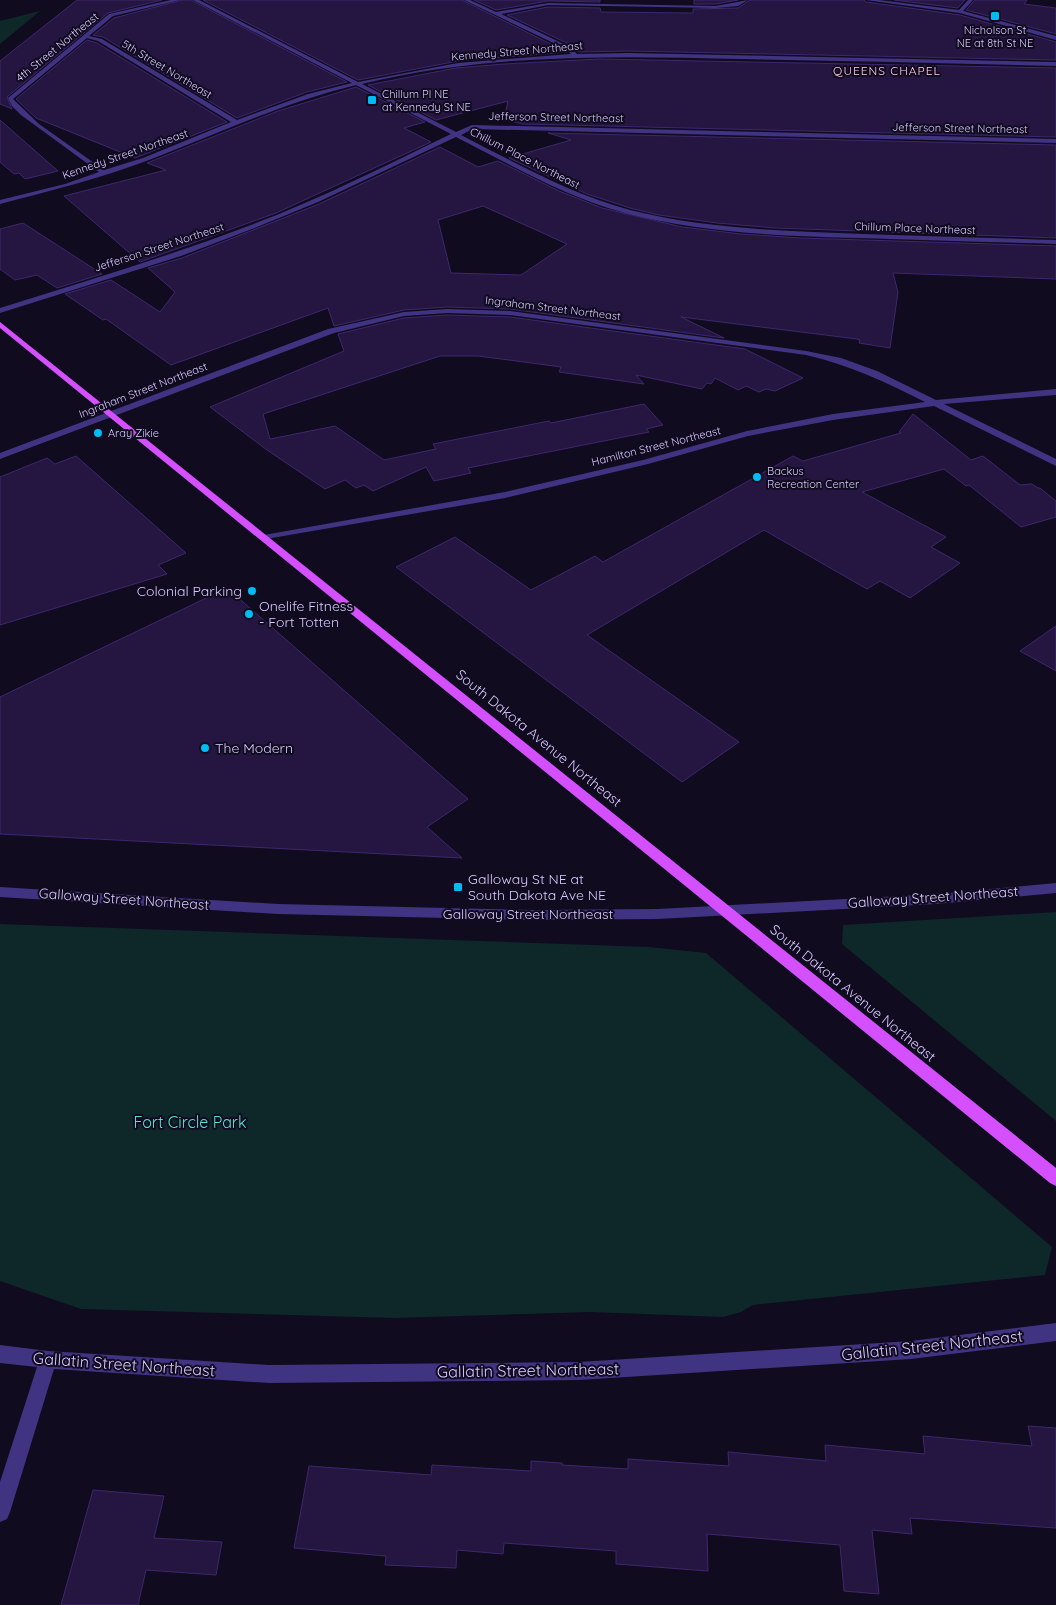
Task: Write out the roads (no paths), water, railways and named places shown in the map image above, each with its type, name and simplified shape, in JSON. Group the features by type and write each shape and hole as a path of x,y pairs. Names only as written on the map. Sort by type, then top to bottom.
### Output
{"main road":[{"name":"South Dakota Avenue Northeast","path":"0,324 1056,1178"}],"street":[{"name":"4th Street Northeast","path":"104,173 30,119 11,102 15,94 114,14 178,0"},
{"name":"Chillum Place Northeast","path":"195,0 577,196 614,208 675,222 723,230 775,234 1056,242"},
{"path":"466,0 568,48 575,55"},
{"path":"497,13 548,4 716,7 736,5 746,0"},
{"path":"868,0 960,12 1056,38"},
{"path":"960,12 971,0"},
{"name":"5th Street Northeast","path":"85,36 100,40 237,122"},
{"name":"Kennedy Street Northeast","path":"0,202 104,173 186,144 293,101 357,83 458,65 575,55 1056,64"},
{"name":"Jefferson Street Northeast","path":"0,311 178,254 255,226 316,201 457,135 466,129 477,127 1056,141"},
{"name":"Ingraham Street Northeast","path":"0,456 350,325 397,316 447,311 510,313 813,354 862,368 1056,463"},
{"name":"Hamilton Street Northeast","path":"264,538 505,495 645,462 747,434 808,422 936,403 1056,392"},
{"name":"Galloway Street Northeast","path":"0,892 278,909 384,913 534,915 724,910 936,900 1056,888"},
{"name":"Gallatin Street Northeast","path":"0,1354 48,1360 269,1374 579,1371 911,1350 1056,1332"},
{"path":"0,1512 48,1360"}],"place":[{"name":"Nicholson St NE at 8th St NE","path":"995,16"},
{"name":"Chillum Pl NE at Kennedy St NE","path":"372,100"},
{"name":"Aray Zikie","path":"98,433"},
{"name":"Backus Recreation Center","path":"757,477"},
{"name":"Colonial Parking","path":"252,591"},
{"name":"Onelife Fitness - Fort Totten","path":"249,614"},
{"name":"The Modern","path":"205,748"},
{"name":"Galloway St NE at South Dakota Ave NE","path":"458,887"}],"district":[{"name":"QUEENS CHAPEL","path":"887,71"}],"park label":[{"name":"Fort Circle Park","path":"190,1122"}]}
